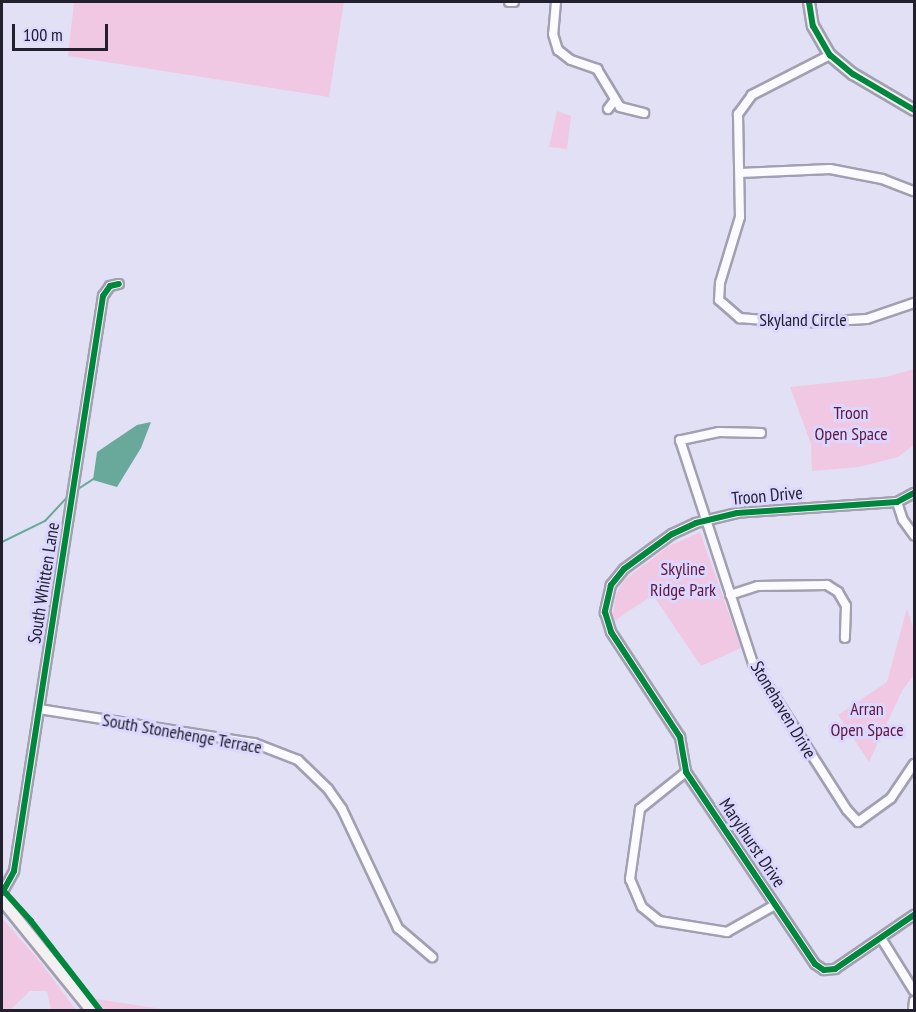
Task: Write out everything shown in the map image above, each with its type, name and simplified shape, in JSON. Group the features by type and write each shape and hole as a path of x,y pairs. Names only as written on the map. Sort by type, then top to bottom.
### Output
{"street":[{"path":"509,2 514,2"},
{"path":"556,2 555,45 571,60 597,69 615,101 624,109 644,113"},
{"path":"809,2 813,26 830,55 853,74 915,110"},
{"name":"Skyland Circle","path":"830,55 746,101 736,122 740,173 740,218 718,292 719,300 731,313 753,320 830,322 867,319 915,303"},
{"path":"608,109 615,101"},
{"path":"740,173 830,168 882,179 915,191"},
{"name":"South Whitten Lane","path":"2,893 14,871 103,296 110,286 119,284"},
{"name":"Stonehaven Drive","path":"761,433 714,432 680,440 730,595 766,688 858,822 891,798 915,764"},
{"name":"Troon Drive","path":"612,634 606,619 606,600 616,577 672,534 705,520 737,513 897,502 915,493"},
{"path":"897,502 903,520 915,535"},
{"path":"730,595 758,586 827,585 838,592 846,606 845,638"},
{"name":"Marylhurst Drive","path":"612,634 680,737 686,772 812,961 824,970 835,969 915,915"},
{"name":"South Stonehenge Terrace","path":"39,709 254,743 298,760 342,809 398,928 432,957"},
{"path":"686,772 640,809 630,879 642,907 659,921 727,932 775,905"},
{"path":"2,900 91,1011"},
{"path":"881,938 915,991"},
{"path":"913,1011 915,1001"}],"green space":[{"path":"74,2 344,2 329,97 68,56"},
{"path":"557,111 571,116 567,149 549,147"},
{"name":"Troon Open Space","path":"914,369 914,445 898,457 859,467 812,471 811,444 790,387 886,377"},
{"name":"Skyline Ridge Park","path":"700,532 741,648 701,666 653,595 614,621 613,614 616,594 624,580 669,546"},
{"name":"Arran Open Space","path":"907,608 914,630 914,675 902,691 869,762 838,715 887,682"},
{"path":"2,918 41,963 76,1010 51,1010 47,991 30,991 10,1010 2,1010"},
{"path":"96,999 169,1010 105,1010"}],"shaded area":[{"path":"151,422 141,448 117,487 93,480 97,452 137,425"}],"waterway":[{"path":"75,491 95,478"},
{"path":"2,542 45,521 70,494"}],"cycle path":[{"path":"809,2 813,26 830,55 853,74 914,110"},
{"path":"2,893 14,871 103,296 110,286 119,284"},
{"path":"914,493 897,502 737,513 696,523 672,534 624,569 611,585 605,612 611,632 680,737 686,772 815,964 824,970 835,969 914,915"},
{"path":"2,889 31,921 100,1010"}]}
